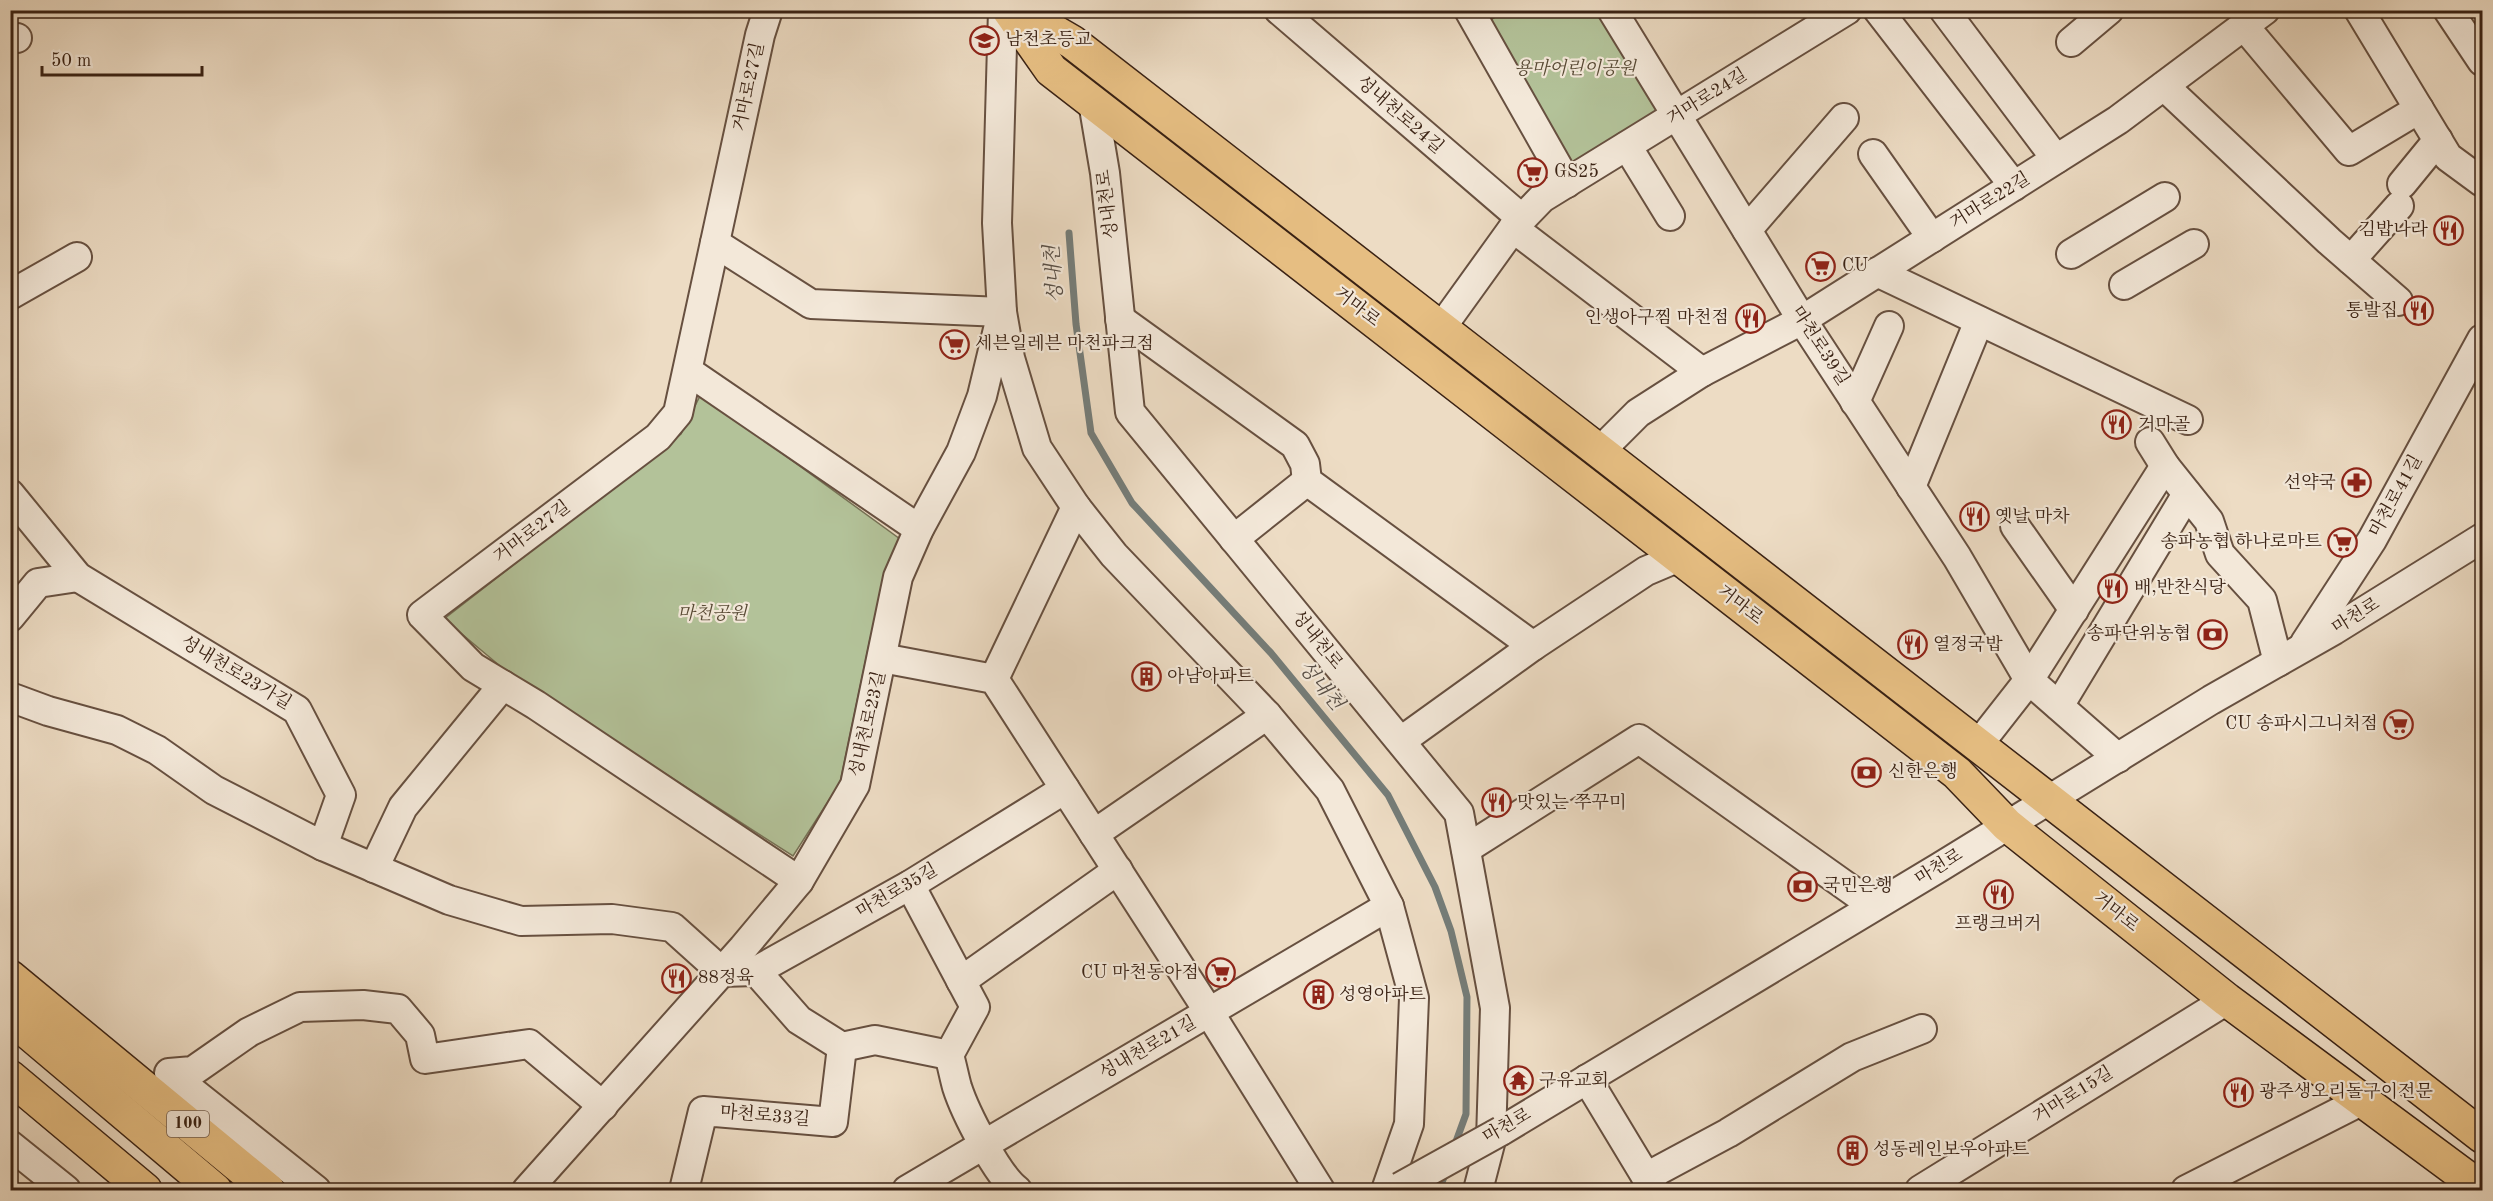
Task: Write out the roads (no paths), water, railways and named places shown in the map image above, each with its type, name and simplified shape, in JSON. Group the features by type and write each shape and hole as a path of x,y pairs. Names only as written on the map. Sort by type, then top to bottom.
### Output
{"main road":[{"name":"거마로","path":"1009,10 1051,70 1957,773 2007,825 2227,1000 2482,1189"},
{"name":"거마로","path":"1017,10 1072,42 2482,1136"},
{"name":"100","path":"10,977 268,1191"},
{"name":"100","path":"10,1017 215,1191"},
{"path":"10,1077 146,1191"}],"street":[{"name":"거마로27길","path":"768,10 760,34 678,413 658,437 422,615 473,667 799,881"},
{"path":"1003,10 997,223 1002,312 1010,358 1037,448 1076,507 1122,564 1268,715 1330,790 1389,906 1414,998 1409,1124 1393,1189"},
{"name":"성내천로24길","path":"1279,10 1517,223 1702,372"},
{"path":"1469,10 1567,183"},
{"name":"마천로39길","path":"1612,10 1802,320 1957,557 2029,680 2118,758"},
{"name":"거마로24길","path":"1441,328 1517,223 1542,198 1847,10"},
{"path":"1878,10 2014,186"},
{"path":"1944,10 2056,159"},
{"path":"2071,42 2109,10"},
{"path":"2359,10 2448,157 2482,182"},
{"path":"2448,10 2482,61"},
{"path":"2254,18 2349,151 2419,109"},
{"name":"거마로22길","path":"1600,451 1638,413 1702,372 1802,320 2118,120 2254,18"},
{"path":"2164,86 2398,301"},
{"name":"성내천로","path":"1093,102 1105,173 1131,412 1459,813 1495,1008 1491,1140 1478,1191"},
{"path":"1747,230 1844,118"},
{"path":"2351,260 2401,195 2438,140"},
{"path":"1627,146 1670,216"},
{"path":"1873,154 1932,238"},
{"path":"2071,254 2165,197"},
{"path":"715,243 811,304 1002,312"},
{"path":"2124,285 2194,244"},
{"path":"10,295 77,257"},
{"path":"1877,272 2188,420"},
{"name":"성내천로23길","path":"527,1191 722,972 799,881 855,785 898,577 919,529 961,452 982,396 1002,312"},
{"path":"1120,319 1295,445 1305,464 1307,481 1533,646"},
{"path":"1911,487 1979,321"},
{"path":"1856,402 1889,326"},
{"name":"마천로41길","path":"2302,648 2372,540 2482,339"},
{"path":"688,371 919,529"},
{"path":"2150,442 2165,466 2209,521 2220,554 2262,600 2278,662"},
{"path":"1978,745 2029,680 2165,466"},
{"path":"1234,539 1307,481"},
{"name":"성내천로23가길","path":"10,494 78,577 297,710 341,795 322,846"},
{"path":"2059,706 2187,494"},
{"path":"994,679 1076,507"},
{"path":"2014,526 2074,610"},
{"name":"마천로","path":"1393,1189 1502,1131 2482,538"},
{"path":"1401,741 1533,646 1646,571 1679,557"},
{"path":"10,617 38,583 78,577"},
{"path":"882,658 994,679 1209,1012 1320,1191"},
{"path":"374,868 403,807 503,685"},
{"path":"10,697 48,711 117,730 157,750 214,790 322,846 449,900 521,921 612,919 672,927 722,972"},
{"path":"1094,834 1268,715"},
{"path":"1466,849 1639,739 1874,906"},
{"name":"마천로35길","path":"722,972 756,971 910,885 1065,789"},
{"path":"961,981 1118,870"},
{"path":"910,885 975,1006 949,1055 957,1088 985,1144 1009,1185 1017,1191"},
{"name":"성내천로21길","path":"907,1191 1389,906"},
{"path":"756,971 799,1020 842,1047 875,1040 949,1055"},
{"name":"거마로15길","path":"1920,1191 2227,1000"},
{"path":"316,1191 169,1073 193,1071 249,1032 300,1007 363,1005 398,1009 420,1035 425,1059 528,1044 603,1106"},
{"path":"1587,1078 1650,1184 1852,1057 1922,1029"},
{"name":"마천로33길","path":"684,1191 703,1112 833,1122 842,1047"},
{"path":"2187,1191 2363,1100"},
{"path":"10,1145 66,1191"}],"waterway":[{"name":"성내천","path":"1069,233 1076,324 1091,433 1132,503 1271,653 1388,795 1435,887 1451,931 1467,997 1466,1114 1454,1147"},
{"name":"성내천","path":"1439,1190 1446,1172"}],"place":[{"name":"남천초등교","path":"984,40"},
{"name":"GS25","path":"1533,172"},
{"name":"김밥나라","path":"2449,230"},
{"name":"CU","path":"1821,266"},
{"name":"통발집","path":"2419,311"},
{"name":"인생아구찜 마천점","path":"1750,318"},
{"name":"세븐일레븐 마천파크점","path":"954,344"},
{"name":"거마골","path":"2117,425"},
{"name":"선약국","path":"2357,483"},
{"name":"옛날 마차","path":"1974,517"},
{"name":"송파농협 하나로마트","path":"2343,542"},
{"name":"배,반찬식당","path":"2113,588"},
{"name":"송파단위농협","path":"2212,634"},
{"name":"열정국밥","path":"1912,645"},
{"name":"아남아파트","path":"1146,677"},
{"name":"CU 송파시그니처점","path":"2399,724"},
{"name":"신한은행","path":"1867,772"},
{"name":"맛있는 쭈꾸미","path":"1496,803"},
{"name":"국민은행","path":"1802,886"},
{"name":"프랭크버거","path":"1998,895"},
{"name":"CU 마천동아점","path":"1220,973"},
{"name":"88정육","path":"677,978"},
{"name":"성영아파트","path":"1318,995"},
{"name":"구유교회","path":"1518,1081"},
{"name":"광주생오리돌구이전문","path":"2238,1092"},
{"name":"성동레인보우아파트","path":"1852,1150"}],"park label":[{"name":"용마어린이공원","path":"1575,69"},
{"name":"마천공원","path":"712,614"}]}
